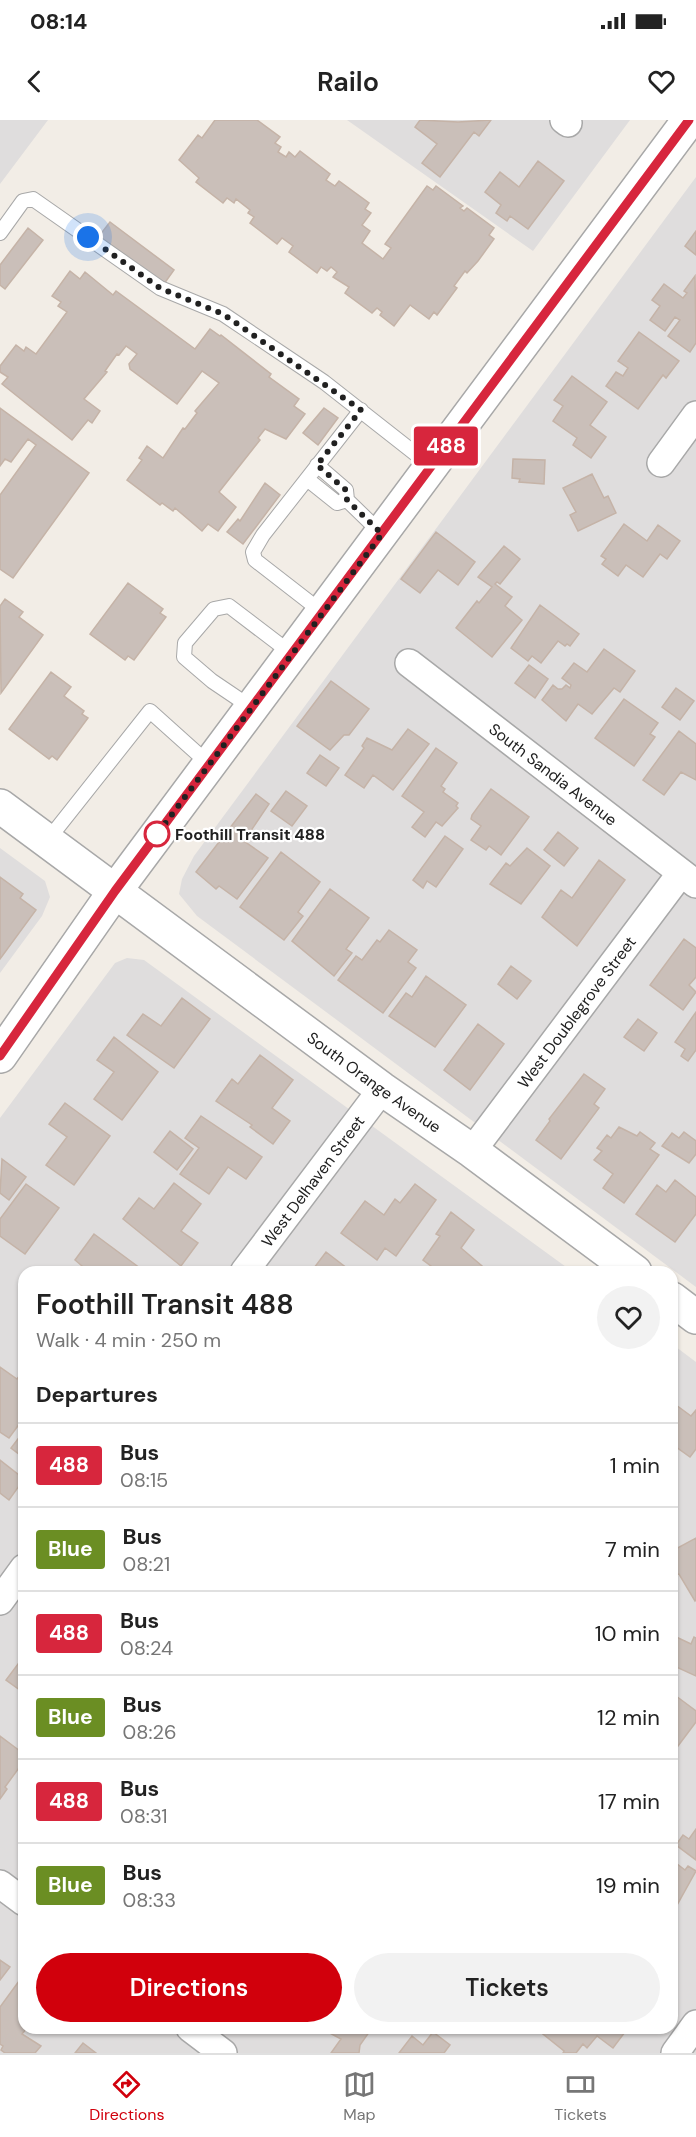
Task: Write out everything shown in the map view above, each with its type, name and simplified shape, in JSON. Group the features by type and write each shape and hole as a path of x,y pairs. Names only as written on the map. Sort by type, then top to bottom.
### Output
{"street":[{"path":"0,1056 115,891 689,120"},
{"path":"660,463 696,415"},
{"name":"South Sandia Avenue","path":"409,663 689,878"},
{"name":"South Orange Avenue","path":"0,806 381,1089 472,1151 627,1266"},
{"name":"West Doublegrove Street","path":"472,1151 689,878"},
{"name":"West Delhaven Street","path":"248,1266 381,1089"},
{"path":"678,1304 696,1317"},
{"path":"0,1601 18,1577"},
{"path":"0,1884 18,1898"},
{"path":"675,2053 696,2024"},
{"path":"198,2034 222,2053"}],"lane":[{"path":"0,233 22,201 33,199 160,288 223,314 361,410 431,466"},
{"path":"322,612 255,560 253,552 263,535 361,410"},
{"path":"317,465 346,490 347,500 382,534"},
{"path":"307,479 337,503 347,500"},
{"path":"252,708 184,657 184,643 214,609 229,606 292,654"},
{"path":"47,841 150,711 210,764"}],"shaded area":[{"path":"0,120 48,120 0,184"},
{"path":"347,120 630,120 533,251"},
{"path":"696,177 696,1287 678,1274 678,1266 668,1266 197,916 179,894 182,879 194,856"},
{"path":"0,848 45,881 50,897 42,916 0,973"},
{"path":"127,958 144,960 565,1266 18,1266 18,2034 678,2034 678,1348 696,1362 696,2053 0,2053 0,1118 115,963"}],"building":[{"path":"215,120 257,120 280,137 275,143 281,147 278,152 286,157 289,152 295,157 300,151 330,174 326,180 335,186 339,181 369,203 365,209 371,213 362,225 370,231 362,243 383,259 391,248 385,244 427,186 433,190 436,186 463,206 460,208 464,211 467,208 494,228 489,235 494,239 478,261 467,273 465,271 454,286 457,288 437,315 434,312 429,319 410,305 394,326 380,315 382,312 377,308 372,313 345,293 349,287 333,277 337,272 331,267 327,271 321,267 317,273 289,252 293,246 282,238 277,244 250,223 254,217 248,213 250,210 236,199 234,203 227,198 223,203 196,182 199,178 179,160 198,135 202,138"},
{"path":"420,120 458,122 491,120 479,136 474,132 440,177 422,163 437,144 415,127"},
{"path":"538,161 564,181 528,229 510,216 507,221 496,213 501,205 485,192 500,172 519,187"},
{"path":"110,222 174,270 164,284 99,236"},
{"path":"28,228 43,240 5,289 0,285 0,265"},
{"path":"696,231 696,255 685,246"},
{"path":"70,271 80,279 85,272 113,295 116,291 195,349 210,329 221,335 271,374 269,377 299,399 294,406 305,414 286,439 265,429 258,438 260,440 219,492 236,507 218,531 208,524 202,531 175,508 173,511 162,503 160,505 127,480 142,460 139,458 147,446 163,458 183,428 185,429 197,413 195,411 219,383 202,371 177,404 130,369 129,364 137,354 126,346 119,355 117,354 105,371 107,372 84,399 100,411 92,423 88,420 72,440 2,384 8,377 0,372 0,366 16,345 24,351 26,347 36,354 67,312 58,306 61,302 52,296"},
{"path":"695,276 696,343 690,352 668,336 680,320 675,317 665,331 650,320 660,306 652,300 664,284 683,298 687,293 684,291"},
{"path":"639,332 679,361 666,378 663,375 638,409 606,386 616,372 623,376 628,368 618,361"},
{"path":"572,376 607,402 590,425 606,437 591,458 573,445 577,438 553,421 563,406 554,400"},
{"path":"0,408 89,473 13,578 0,569 0,495 36,445 28,439 11,462 5,459 0,466"},
{"path":"324,408 338,418 318,445 303,433"},
{"path":"513,459 545,460 544,484 519,482 520,479 512,478"},
{"path":"592,474 604,498 608,496 616,513 578,531 570,515 576,512 563,488"},
{"path":"265,483 280,495 243,544 227,532 238,519 240,521"},
{"path":"624,524 647,541 658,525 680,541 667,559 660,554 643,577 626,565 618,576 602,564 606,559 601,556"},
{"path":"436,532 475,562 458,585 438,570 420,593 401,579"},
{"path":"504,546 520,559 500,584 497,582 495,584 512,597 505,606 522,620 492,657 456,628 477,601 479,603 492,587 478,577"},
{"path":"128,583 163,609 160,613 166,617 134,660 128,656 125,660 90,634"},
{"path":"5,599 23,612 19,617 43,635 1,693 0,606"},
{"path":"540,605 579,634 570,646 567,644 565,646 558,641 541,663 532,656 528,661 511,648"},
{"path":"604,649 635,671 620,692 614,688 592,714 578,704 566,721 542,700 553,685 558,689 566,685 570,688 571,685 562,678 574,663 587,672"},
{"path":"529,665 548,679 535,698 515,683"},
{"path":"51,672 71,687 64,696 84,711 82,714 88,718 57,760 52,756 49,759 9,729"},
{"path":"331,681 369,709 349,735 344,735 330,750 297,726"},
{"path":"676,688 694,701 680,720 662,707"},
{"path":"624,699 658,723 650,734 655,737 634,766 595,738"},
{"path":"408,729 429,744 393,790 373,775 364,788 345,775 364,748 362,746 367,738 392,750"},
{"path":"679,731 696,744 696,780 681,772 664,795 643,780"},
{"path":"436,748 457,763 441,786 445,789 443,792 458,803 456,806 458,808 442,826 436,822 425,837 412,827 424,812 402,796"},
{"path":"320,755 339,768 326,786 307,773"},
{"path":"491,789 529,817 501,855 489,846 486,850 471,840 481,826 471,819 472,815"},
{"path":"286,791 307,806 292,826 271,811"},
{"path":"256,794 269,804 244,841 268,858 237,899 219,886 216,889 196,872"},
{"path":"558,832 578,848 564,866 544,850"},
{"path":"445,836 463,849 436,887 427,881 423,888 413,880"},
{"path":"527,848 550,866 521,904 490,884 506,863 510,866"},
{"path":"281,852 320,882 298,912 303,916 284,940 240,907"},
{"path":"599,860 625,880 577,946 542,917 561,890 572,898"},
{"path":"0,877 23,894 20,898 36,910 0,959"},
{"path":"330,889 369,918 346,949 352,953 334,976 292,941"},
{"path":"389,930 417,950 408,962 416,968 383,1013 338,980 356,956 362,960 377,940 380,942"},
{"path":"684,939 696,948 696,977 689,985 696,992 683,1010 650,985"},
{"path":"511,966 531,981 517,999 498,984"},
{"path":"426,976 466,1005 435,1047 389,1016 406,993 412,997"},
{"path":"182,998 210,1019 174,1068 127,1035 143,1014 161,1026"},
{"path":"696,1012 696,1050 688,1061 681,1056 685,1049 675,1042"},
{"path":"638,1019 657,1033 644,1051 624,1037"},
{"path":"478,1024 504,1044 470,1090 444,1070"},
{"path":"114,1037 158,1072 122,1120 94,1099 114,1072 97,1060"},
{"path":"260,1055 293,1080 272,1108 290,1121 273,1144 250,1127 252,1125 216,1101 232,1079 238,1084"},
{"path":"584,1074 605,1089 594,1104 599,1108 561,1159 536,1140 550,1121 549,1119"},
{"path":"65,1103 110,1136 74,1185 46,1165 67,1137 49,1124"},
{"path":"201,1116 262,1157 246,1179 228,1167 209,1194 180,1174 199,1148 185,1138"},
{"path":"619,1127 637,1136 640,1132 655,1143 650,1149 659,1155 624,1203 603,1188 613,1174 594,1160 602,1151 597,1148 607,1135 611,1138"},
{"path":"170,1131 193,1149 177,1170 154,1152"},
{"path":"684,1132 696,1141 696,1154 689,1163 662,1146 672,1133 679,1138"},
{"path":"2,1159 26,1177 9,1200 0,1193"},
{"path":"675,1180 696,1197 696,1214 675,1242 636,1214 657,1185 666,1192"},
{"path":"174,1183 201,1204 181,1231 198,1243 181,1266 123,1219 139,1198 154,1209"},
{"path":"26,1184 59,1208 25,1254 0,1236 0,1219"},
{"path":"415,1184 436,1200 396,1256 385,1248 377,1260 341,1233 365,1201 384,1215 395,1199 400,1203"},
{"path":"451,1212 474,1230 461,1248 482,1266 431,1266 423,1260 440,1236 436,1234"},
{"path":"94,1234 137,1266 82,1266 75,1260"},
{"path":"326,1252 344,1266 316,1266"},
{"path":"0,1367 18,1378 18,1426 9,1438 0,1432"},
{"path":"678,1406 691,1416 696,1410 696,1449 690,1457 678,1448"},
{"path":"18,1439 18,1453 11,1448"},
{"path":"0,1460 18,1474 18,1487 9,1500 0,1493"},
{"path":"696,1538 695,1601 678,1574 678,1548"},
{"path":"694,1637 696,1638 696,1676 678,1668 678,1638 691,1644"},
{"path":"18,1664 18,1689 6,1680"},
{"path":"678,1698 696,1711 696,1722 678,1746"},
{"path":"0,1736 18,1750 18,1769 5,1787 7,1789 0,1799"},
{"path":"696,1829 696,1860 678,1846 683,1835 689,1839"},
{"path":"678,1865 685,1870 688,1866 696,1871 678,1903"},
{"path":"0,1960 10,1967 0,1980"},
{"path":"18,1982 18,2034 22,2034 41,2046 35,2053 5,2053 1,2050 3,2046 0,2044 0,2007"},
{"path":"332,2034 368,2034 360,2045 359,2053 331,2053 341,2039"},
{"path":"431,2034 436,2034 450,2045 444,2053 399,2053 412,2036 423,2045"},
{"path":"543,2034 624,2034 613,2048 597,2036 587,2048 583,2044 576,2053 563,2053 564,2051"},
{"path":"83,2043 96,2053 75,2053"}],"bus line":[{"name":"488","path":"0,1056 115,891 689,120"}],"place":[{"name":"Foothill Transit 488","path":"157,834"}],"route":[{"path":"88,237 160,288 199,302 223,314 324,382 361,410 317,465 346,490 347,500 382,534 155,837 157,834"}]}
